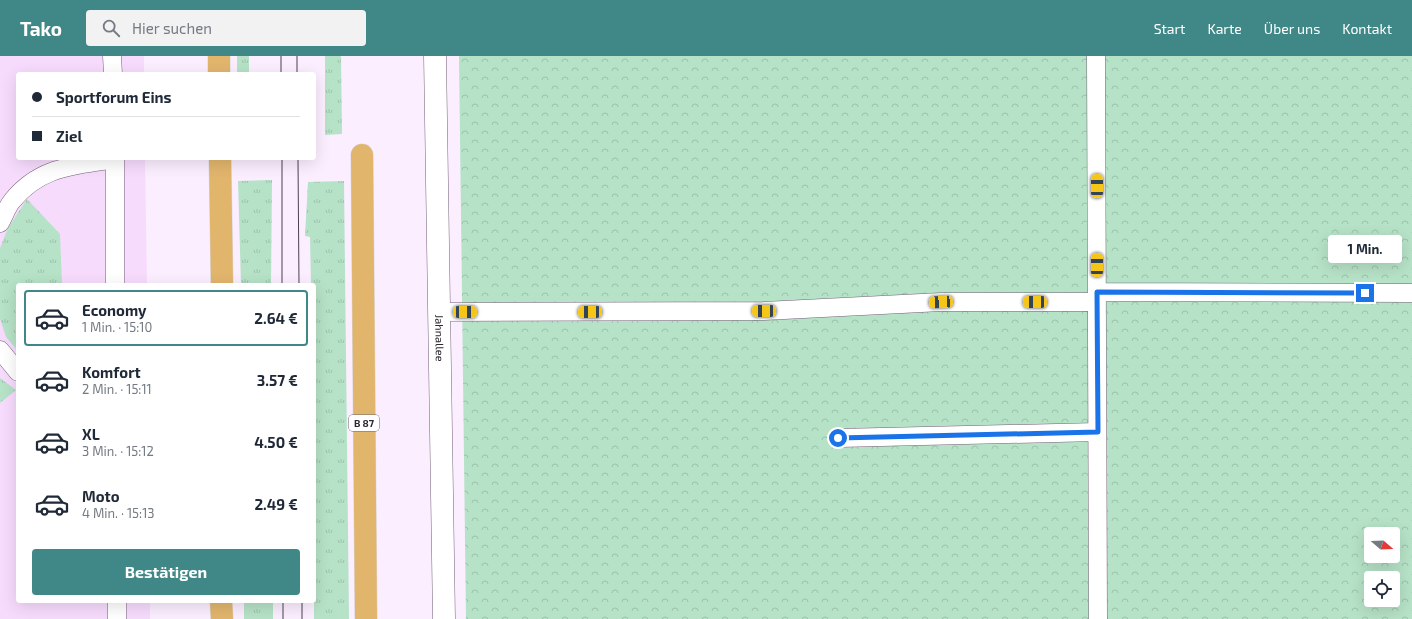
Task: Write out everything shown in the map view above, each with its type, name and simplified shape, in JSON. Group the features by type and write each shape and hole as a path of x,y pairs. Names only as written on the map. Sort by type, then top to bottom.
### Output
{"main road":[{"path":"219,56 219,72"},
{"name":"B 87","path":"362,155 366,619"},
{"path":"220,160 222,283"},
{"path":"221,603 222,619"}],"street":[{"name":"Jahnallee","path":"435,56 444,619"}],"lane":[{"path":"112,56 113,72"},
{"path":"1096,56 1098,619"},
{"path":"0,223 12,202 31,182 50,172 109,160"},
{"path":"115,160 115,283"},
{"path":"439,312 764,311 941,302 1097,297 1412,293"},
{"path":"0,350 16,370"},
{"path":"838,438 1098,432"},
{"path":"117,603 117,619"}],"shaded area":[{"path":"0,56 144,56 144,72 16,72 16,160 145,160 147,283 16,283 16,603 150,603 150,619 0,619"}],"green space":[{"path":"237,56 249,56 249,72 237,72"},
{"path":"325,56 341,56 342,134 325,135"},
{"path":"459,56 1412,56 1412,619 466,619"},
{"path":"272,180 271,283 241,283 238,181"},
{"path":"344,181 349,619 314,619 314,603 316,603 316,283 311,283 310,237 305,236 308,182"},
{"path":"27,199 60,234 62,283 16,283 16,349 6,337 0,319 0,248 8,228"},
{"path":"0,378 16,390 0,403"},
{"path":"244,603 273,603 273,619 244,619"}],"tram line":[{"path":"281,56 281,72"},
{"path":"297,56 297,72"},
{"path":"282,160 282,283"},
{"path":"298,160 299,283"},
{"path":"283,603 283,619"},
{"path":"302,603 302,619"}],"route":[{"path":"838,438 1098,432 1097,292 1365,293"}]}
